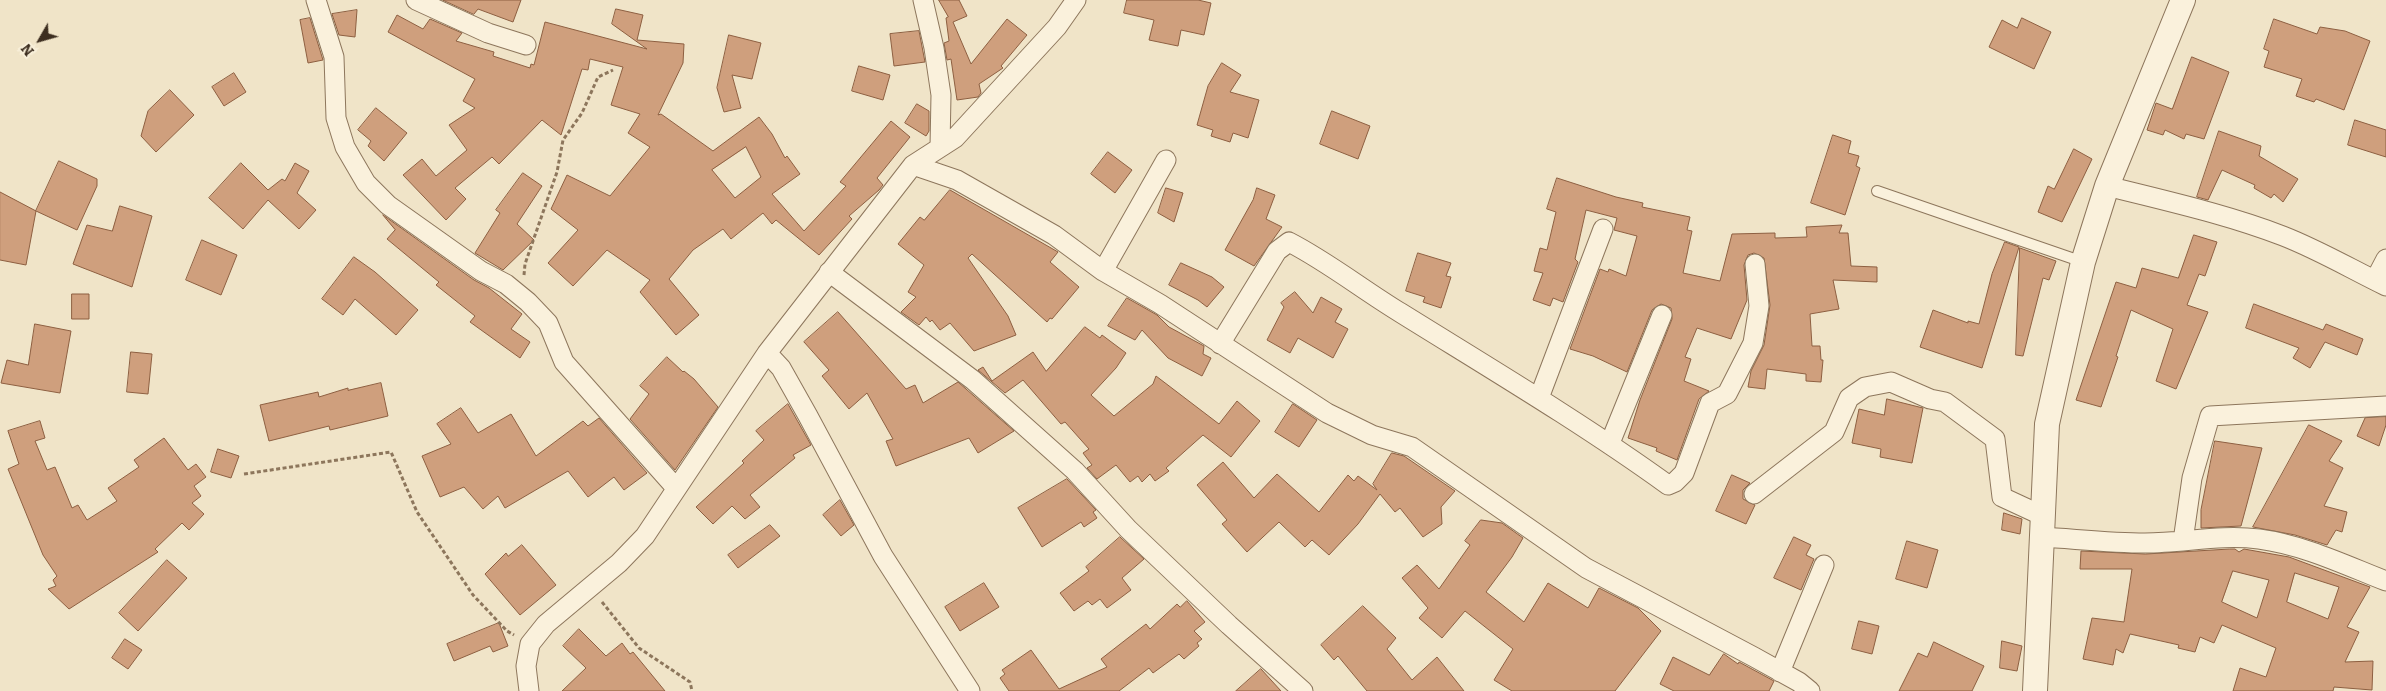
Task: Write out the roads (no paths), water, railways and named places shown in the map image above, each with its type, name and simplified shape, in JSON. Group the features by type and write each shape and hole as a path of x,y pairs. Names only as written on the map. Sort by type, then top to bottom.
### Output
{"street":[{"path":"316,0 334,57 336,118 345,147 366,183 388,205 481,271 506,284 520,296 548,324 564,362 676,488"},
{"path":"416,0 488,33 526,45"},
{"path":"923,0 934,48 941,95 940,147"},
{"path":"529,691 526,666 530,644 546,624 619,562 645,536 767,353 828,272 913,165 955,138 1057,27 1076,0"},
{"path":"2036,691 2048,424 2083,262 2107,186 2183,0"},
{"path":"1103,271 1166,160"},
{"path":"913,165 957,180 1054,235 1103,271 1160,304 1327,413 1372,435 1412,447 1586,568 1799,682 1810,691"},
{"path":"2107,186 2236,220 2282,236 2318,251 2380,283 2386,259"},
{"path":"1539,398 1603,228"},
{"path":"1220,344 1277,251 1289,242 1312,254 1369,294 1610,443 1668,485 1675,482 1684,473 1710,403 1727,394 1753,343 1759,306 1755,264"},
{"path":"828,272 942,359 973,380 1075,471 1128,529 1229,626 1303,691"},
{"path":"1610,443 1662,315"},
{"path":"767,353 781,368 883,556 970,691"},
{"path":"1754,494 1834,432 1849,398 1865,387 1891,382 1930,399 1945,402 1995,439 2002,497 2042,527 2144,543 2183,542 2214,536 2260,539 2316,553 2386,582"},
{"path":"2183,542 2192,478 2210,416 2386,406"},
{"path":"1780,672 1824,566"}],"lane":[{"path":"1877,191 2083,262"}]}
